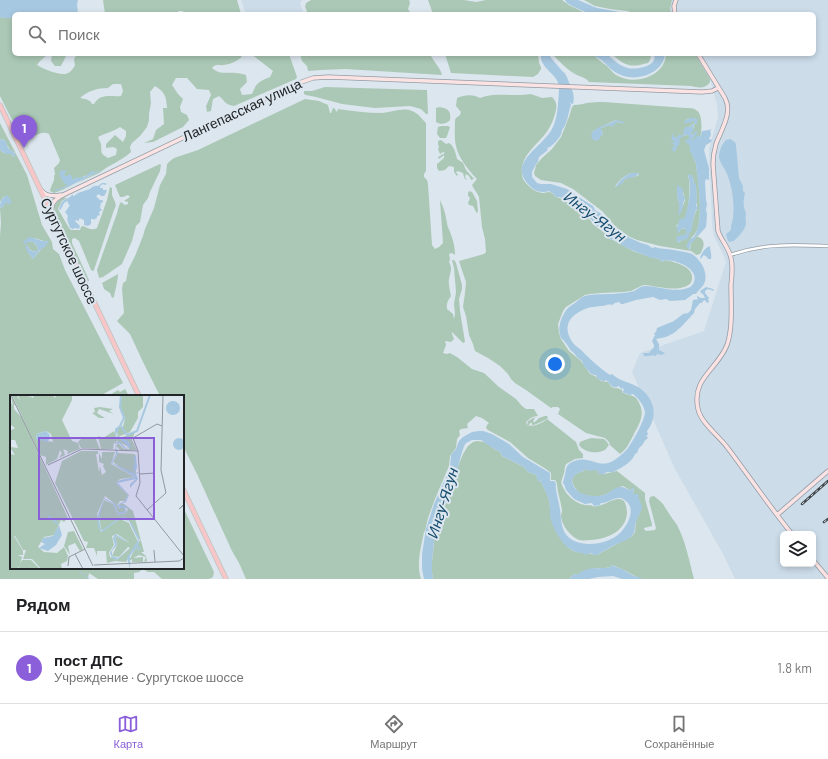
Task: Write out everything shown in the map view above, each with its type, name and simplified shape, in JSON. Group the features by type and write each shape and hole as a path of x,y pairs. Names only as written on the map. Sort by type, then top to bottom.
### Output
{"main road":[{"path":"675,12 674,6 676,0"},
{"path":"699,56 726,101 728,110 725,123 713,154 713,170 717,226 720,237 730,255 732,264 731,313 727,346 701,382 698,392 698,408 700,416 725,445 790,531"},
{"name":"Лангепасская улица","path":"65,194 296,84 313,78 328,77 702,92 712,91 718,88"},
{"name":"Сургутское шоссе","path":"0,105 138,395"},
{"path":"39,187 49,196 65,194"},
{"path":"56,224 51,208 54,202 65,194"},
{"path":"46,202 54,196"},
{"path":"46,202 60,197"},
{"path":"777,515 828,471"},
{"path":"184,491 226,579"},
{"path":"816,564 828,578"}],"street":[{"path":"730,255 753,248 769,246 828,246"}],"shaded area":[{"path":"241,0 303,0 300,2 303,12 245,12"},
{"path":"672,0 828,0 828,579 735,579 722,552 675,469 632,372 640,353 704,331 726,262 714,236 712,224 709,149 718,117 717,105 710,79 696,56 816,56 816,12 671,12 670,9"}],"green space":[{"path":"103,0 237,0 240,12 178,11 179,12 105,12"},
{"path":"311,0 409,0 410,3 408,9 410,12 306,12 306,3"},
{"path":"428,0 464,0 476,2 486,0 562,0 583,12 432,12"},
{"path":"584,0 672,0 670,9 671,12 630,12 595,6"},
{"path":"0,17 12,18 12,56 46,56 37,65 61,74 71,71 75,66 74,59 76,56 241,56 242,57 236,61 227,65 216,65 212,68 220,72 246,75 247,82 240,89 242,95 252,94 255,87 261,81 270,77 273,71 254,56 290,56 297,77 296,79 234,106 227,104 219,96 213,99 211,111 207,112 206,106 211,95 209,90 197,89 187,78 176,78 172,85 183,99 180,107 181,112 187,115 189,120 183,127 153,142 144,143 153,139 156,130 164,124 163,108 167,108 165,97 163,92 155,86 150,92 151,103 147,127 132,143 130,147 131,152 99,173 62,190 54,193 50,191 55,174 54,168 60,160 49,134 42,133 29,137 22,137 15,124 16,122 11,118 0,96","holes":["113,84 121,84 123,91 121,96 102,97 99,98 94,104 88,100 80,98 96,89 108,88","120,127 126,131 126,136 123,142 115,135 106,144 106,148 113,147 117,149 116,155 108,158 101,151 101,144 98,137","99,171 75,184 64,188 69,186 60,175 62,172 65,176 72,176 72,179 74,180"]},
{"path":"52,56 66,56 61,66 55,66 51,61"},
{"path":"301,56 431,56 440,69 442,75 345,69 308,71 307,66 302,61"},
{"path":"446,56 538,56 541,67 538,74 533,77 451,73"},
{"path":"555,56 595,56 616,75 631,80 654,74 660,69 666,56 696,56 710,79 710,82 704,87 699,87 589,82 569,70"},
{"path":"615,56 651,56 648,63 632,66"},
{"path":"325,87 427,90 428,114 421,109 410,106 375,108 342,104 304,94 304,91 312,91"},
{"path":"531,94 542,98 552,97 556,103 556,108 548,130 526,156 522,168 522,176 527,184 538,192 550,192 556,197 571,202 583,211 594,225 609,236 610,239 633,251 659,259 662,262 665,260 683,265 692,275 691,282 688,285 679,288 644,285 631,291 585,295 566,307 563,311 558,324 559,333 569,351 581,361 590,374 601,381 608,382 613,388 622,389 622,392 625,394 635,397 641,408 642,413 636,431 628,446 620,454 605,438 586,433 558,414 560,409 558,407 551,408 515,383 500,366 475,351 469,335 463,307 466,282 459,261 484,254 486,252 479,197 472,185 477,179 461,159 455,143 455,120 461,112 456,106 457,98 468,95 480,98 492,95"},
{"path":"305,99 319,101 328,105 330,113 333,108 337,112 338,109 382,113 409,110 420,116 426,123 426,171 424,177 428,184 432,245 435,249 443,243 440,200 454,247 455,255 452,253 449,254 451,269 449,283 451,296 447,309 453,314 454,319 456,292 452,260 456,263 462,285 459,299 465,342 463,343 452,332 454,339 451,342 445,341 446,345 443,353 450,353 472,369 484,373 526,409 534,409 538,416 529,419 526,423 527,425 537,425 547,419 576,442 579,450 583,454 583,458 575,459 566,464 561,484 570,497 586,505 600,506 613,500 621,499 624,501 627,510 626,519 623,525 615,533 603,538 579,540 573,536 567,530 562,520 562,510 557,483 555,480 551,480 551,473 528,458 510,442 488,430 486,428 489,423 476,416 467,424 468,428 461,429 459,431 460,435 457,439 456,448 450,456 449,466 428,518 420,556 419,567 421,579 246,579 184,448 184,395 160,395 130,334 117,321 124,313 123,283 126,281 128,270 154,208 160,185 166,174 167,164 174,158 198,150"},
{"path":"591,102 690,108 694,109 700,115 700,138 696,138 692,141 691,138 694,135 691,134 698,119 693,118 686,120 688,122 692,120 694,123 683,133 683,136 688,135 690,137 687,143 690,144 690,153 692,152 696,164 700,203 700,215 696,233 691,238 688,247 690,250 691,243 696,236 699,237 704,243 700,254 696,255 691,251 660,246 628,236 616,227 602,211 573,189 561,183 541,180 535,176 534,173 536,165 552,149 561,137 572,107 574,105","holes":["616,120 623,123 617,122 601,128 603,133 599,137 593,131","631,173 639,174 638,176 628,177 615,187 624,177","688,175 692,176 696,187 697,209 691,230 687,232 687,235 689,234 678,243 681,235 686,235 686,229 681,229 679,232 678,227 676,226 684,220 686,216 689,198","677,186 683,192 685,200 681,211 679,209"]},
{"path":"440,107 450,112 450,120 439,124 436,122 436,108"},
{"path":"0,123 27,175 42,225 52,242 53,249 59,254 65,270 123,383 102,395 10,395 10,569 143,569 134,573 134,579 98,579 89,573 88,579 0,579 0,208 4,206 4,196 0,202 0,150 4,153 12,154 13,157 15,153 10,150 4,140 0,139","holes":["34,238 48,241 33,259 28,252 28,246 29,249 35,251 38,249 37,246 33,242 25,242"]},
{"path":"438,127 450,127 446,138 440,138 437,134"},
{"path":"441,140 452,146 457,159 463,163 466,170 474,179 471,180 466,174 466,180 463,173 458,171 456,172 458,175 457,176 454,172 454,167 449,166 445,170 439,171 437,164 444,158 444,155 439,159 438,157 445,153 443,152 440,154 438,149 438,141"},
{"path":"160,164 160,171 148,198 143,205 140,222 136,226 132,241 122,264 103,277 99,278 97,270 119,205 121,202 125,205 128,204 128,202 124,201 130,197 128,195 120,197 115,185"},
{"path":"110,187 112,188 112,195 116,206 93,271 91,270 79,241 75,238 72,239 72,243 89,280 87,281 57,220 54,210 60,199 67,198 62,201 58,209 69,228 71,230 80,230 83,226 90,229 95,229 97,228 107,200"},
{"path":"469,191 472,192 477,201 477,213 473,206 469,205 468,203 470,198 468,195"},
{"path":"118,274 114,297 112,298 110,293 104,289 102,283"},
{"path":"125,389 128,395 110,395 118,390 120,392"},
{"path":"545,416 548,418 536,424 532,425 532,423 530,423 527,425 528,421 535,417 533,422"},
{"path":"591,438 604,439 609,445 605,450 598,452 587,451 581,448 579,445 580,442"},
{"path":"477,441 485,442 500,452 502,456 524,467 528,472 536,475 548,497 551,518 556,531 567,546 576,552 597,555 632,536 635,532 636,520 639,515 639,501 636,494 633,494 634,488 630,490 623,486 605,495 591,496 580,494 572,481 574,476 587,469 597,469 598,472 604,474 617,471 645,493 645,499 652,524 652,526 644,528 646,531 655,530 656,528 649,501 650,497 654,496 663,504 680,531 694,579 642,579 612,565 611,567 607,568 591,569 577,575 574,574 569,579 433,579 432,561 434,536 437,525 443,507 452,491 458,466 463,454 468,446"},
{"path":"184,509 214,572 213,577 209,579 162,579 154,572 148,572 143,569 184,569"}],"water":[{"path":"0,0 78,0 78,12 12,12 12,18 0,17"},
{"path":"565,0 578,0 597,8 620,12 585,12 567,3"},
{"name":"Ингу-Ягун","path":"541,56 550,56 564,72 572,90 574,99 573,104 570,103 571,105 567,121 561,135 547,149 548,150 539,157 538,162 532,172 532,177 537,183 551,184 567,189 593,206 612,228 630,238 652,248 656,247 692,254 701,263 706,276 703,285 696,294 693,294 685,300 670,301 666,299 660,300 653,297 623,304 619,302 612,305 590,307 575,315 569,322 568,334 574,344 610,375 612,374 621,380 638,387 648,396 653,407 653,419 647,431 648,435 646,435 648,438 629,463 612,473 607,472 602,475 602,473 600,475 597,470 589,471 587,469 576,474 572,479 575,489 584,494 594,496 604,495 619,487 630,490 634,487 633,494 639,494 639,501 642,504 642,507 632,536 597,555 590,553 585,555 568,548 555,530 550,516 550,504 548,497 540,480 538,482 536,475 528,472 524,467 502,456 500,452 481,440 472,440 464,446 452,491 448,501 443,507 435,531 432,561 433,579 424,579 422,554 426,529 434,504 450,468 451,455 456,449 459,441 472,432 483,431 492,434 509,444 523,457 550,473 550,481 554,481 556,483 561,522 565,533 570,538 584,544 592,544 608,540 620,533 629,519 631,510 628,503 622,498 618,498 601,503 600,505 594,506 592,503 585,504 574,499 566,490 563,481 567,467 572,462 583,459 606,463 613,461 622,454 633,441 643,420 645,412 640,402 633,394 630,395 622,392 624,390 623,388 621,389 619,386 613,387 606,380 601,380 597,378 596,375 591,374 584,366 582,361 571,351 562,339 559,331 560,323 568,308 585,296 626,293 645,286 677,290 690,287 695,278 692,271 683,264 675,261 664,260 662,262 659,259 649,257 621,245 613,239 611,240 610,235 594,224 587,214 571,201 565,201 560,197 556,197 549,191 542,192 536,190 532,188 524,179 522,171 523,164 527,157 552,129 557,110 559,85 554,76 543,64"},
{"path":"595,56 609,56 622,66 635,69 650,64 654,60 655,56 664,56 661,65 656,70 647,75 637,77 623,76 615,72"},
{"path":"690,118 695,118 696,120 699,119 697,124 695,123 693,127 694,130 691,134 694,135 694,132 698,131 694,138 691,138 693,139 692,141 699,135 700,138 702,131 712,129 710,131 711,134 709,139 712,140 706,145 704,150 709,168 709,180 706,179 705,182 707,204 706,227 691,243 689,251 686,247 690,240 694,237 698,228 700,210 696,164 692,153 690,153 690,145 688,145 684,140 688,140 688,135 683,136 682,138 680,137 679,145 675,152 670,149 673,149 672,147 674,147 671,143 674,143 674,141 671,140 673,133 675,138 680,134 682,136 684,135 683,133 685,127 690,127 694,123 694,121 692,121 691,123 688,122 685,124 684,122"},
{"path":"616,120 625,122 617,122 613,126 609,125 601,128 603,133 600,139 596,141 592,139 591,134 593,131"},
{"path":"0,139 6,141 9,148 16,155 13,157 12,154 6,154 0,150"},
{"path":"730,139 735,142 736,145 739,178 745,193 744,208 746,213 746,224 744,229 734,241 730,242 728,241 726,235 731,229 734,207 729,180 719,157 723,144 726,140"},
{"path":"63,170 67,171 64,174 65,176 68,176 69,174 74,180 76,177 86,176 91,171 94,172 100,170 70,186 63,189 54,191 62,187 64,188 66,185 69,186 64,183 60,177 60,174 58,173"},
{"path":"631,173 639,174 624,180 624,182 615,188 622,179"},
{"path":"690,174 693,178 694,184 696,184 696,206 697,207 698,205 698,210 696,210 694,216 691,232 687,233 687,235 689,233 690,234 688,239 678,243 676,239 677,237 685,235 686,229 682,229 677,234 678,228 676,228 679,220 684,219 687,209 690,191 688,175"},
{"path":"102,183 107,184 103,184 100,188 107,190 104,196 99,194 96,196 103,201 100,208 102,210 99,212 100,215 94,220 91,219 91,224 88,226 84,225 84,220 80,218 79,221 75,221 80,226 79,229 70,228 67,221 68,216 65,212 70,205 67,201 60,210 59,209 62,202 73,194 74,196"},
{"path":"677,185 683,189 683,195 685,197 683,207 678,215 679,203 677,196"},
{"path":"7,195 11,200 11,204 5,203 4,206 0,208 0,203"},
{"path":"29,237 49,241 33,259 25,246 26,244 30,250 37,251 38,249 36,244 28,242 24,244 23,242"},
{"path":"710,246 711,259 708,259 704,255 701,259 700,258 703,252"},
{"path":"706,287 713,289 714,291 708,289 705,291 709,298 708,303 705,300 700,303 695,309 694,313 674,333 666,337 656,339 659,344 659,350 665,353 662,355 657,354 656,356 644,356 643,353 649,353 654,347 652,341 657,328 674,321 683,314 688,313 691,310 693,300 699,299 697,296 705,298 700,291"},
{"path":"612,565 642,579 622,579 613,576 589,579 569,579 574,574 577,575 585,570 607,568 611,567"}],"waterway":[{"path":"77,569 89,579"}],"railway":[{"path":"802,504 828,481"},
{"path":"824,522 828,519"}],"place":[{"name":"пост ДПС","path":"24,148"}]}
